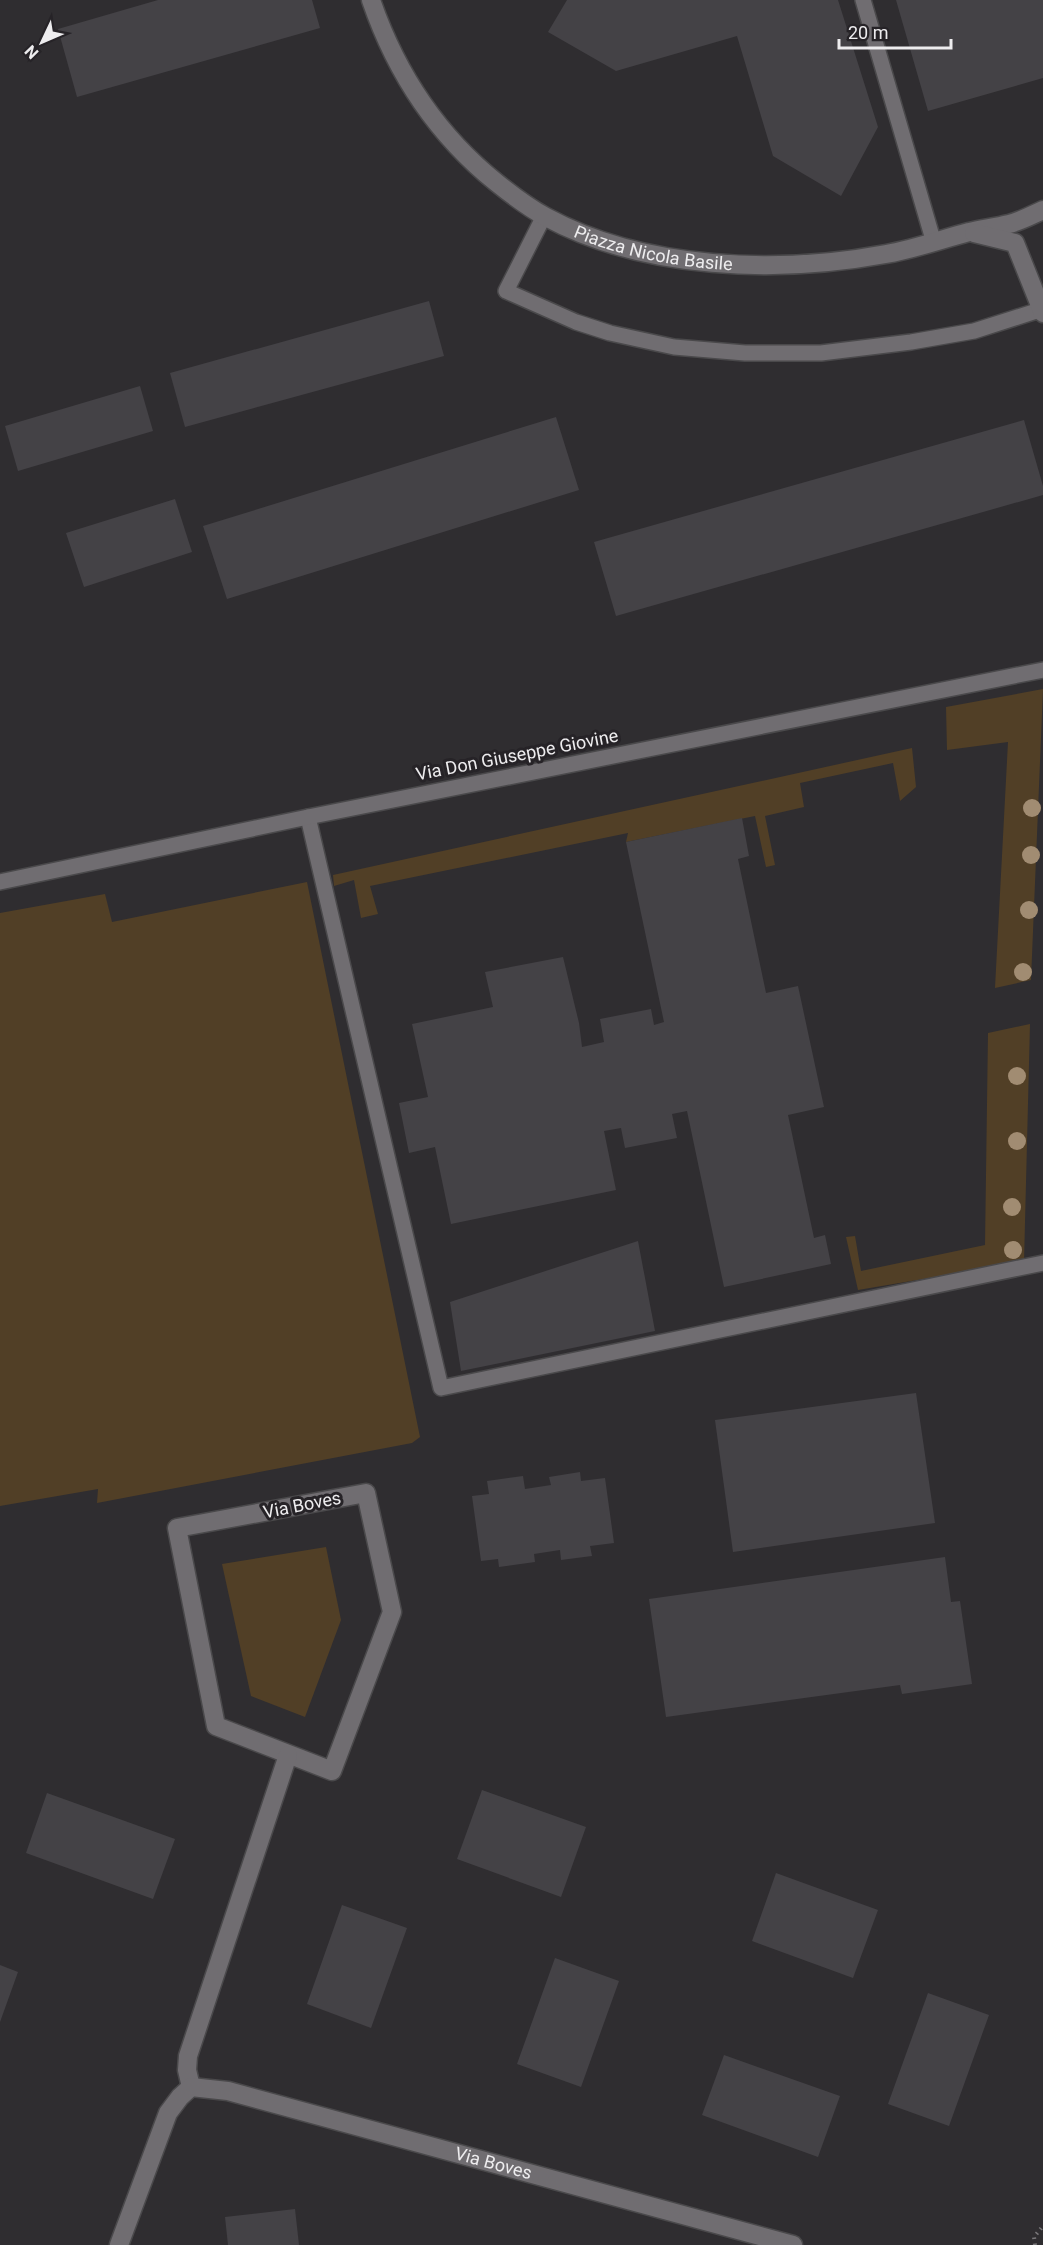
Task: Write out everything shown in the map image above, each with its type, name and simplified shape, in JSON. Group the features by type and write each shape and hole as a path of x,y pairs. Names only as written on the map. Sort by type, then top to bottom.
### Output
{"street":[{"name":"Piazza Nicola Basile","path":"371,0 382,34 401,71 422,106 447,137 477,167 544,216 595,239 651,254 712,262 811,264 887,254 970,232 1012,224 1043,210"},
{"path":"970,232 1015,243 1043,310"},
{"name":"Via Boves","path":"366,1493 392,1612 332,1771 288,1755 216,1726 177,1528 366,1493"},
{"path":"119,2245 168,2113 191,2087 187,2070 188,2056 288,1755"},
{"name":"Via Boves","path":"191,2087 228,2091 793,2245"}],"lane":[{"path":"863,0 934,243"},
{"path":"544,216 506,291 588,326 674,347 733,352 821,353 911,342 974,331 1043,310"},
{"name":"Via Don Giuseppe Giovine","path":"0,882 308,817 1043,670"},
{"path":"308,817 441,1388 1043,1263"}],"path":[{"path":"1035,2245 1034,2237 1043,2226"}],"shaded area":[{"path":"1043,689 1031,980 995,988 1008,742 947,750 946,707"},
{"path":"912,748 916,787 900,801 893,763 800,783 804,807 765,816 775,865 766,867 755,816 626,842 628,833 370,886 378,914 361,918 354,880 334,886 333,875"},
{"path":"307,882 420,1437 412,1443 97,1503 98,1489 0,1506 0,913 105,894 112,922"},
{"path":"1030,1024 1024,1262 858,1290 846,1237 855,1236 861,1271 985,1245 988,1033"},
{"path":"326,1547 341,1620 305,1717 251,1696 222,1564"}],"building":[{"path":"158,0 312,0 320,28 77,97 58,29"},
{"path":"567,0 838,0 878,127 841,196 773,156 737,36 616,71 548,32"},
{"path":"896,0 1043,0 1043,78 928,111"},
{"path":"429,301 444,356 185,427 170,373"},
{"path":"140,386 153,431 18,471 5,426"},
{"path":"556,417 579,490 227,599 203,526"},
{"path":"1024,420 1043,486 1043,495 616,616 594,542"},
{"path":"175,499 192,552 84,587 66,533"},
{"path":"742,818 749,856 738,859 766,993 798,986 824,1107 788,1115 814,1238 825,1235 831,1264 724,1287 687,1111 672,1114 677,1138 625,1148 621,1128 604,1131 616,1190 451,1224 435,1147 409,1153 399,1103 428,1097 412,1024 493,1007 485,972 563,957 579,1023 582,1047 604,1042 600,1019 651,1009 654,1025 664,1022 626,842"},
{"path":"638,1241 655,1331 461,1371 450,1302"},
{"path":"916,1393 935,1523 733,1552 715,1420"},
{"path":"580,1472 581,1481 605,1478 614,1543 590,1546 592,1556 561,1560 560,1550 534,1554 535,1562 499,1567 498,1559 481,1561 472,1496 489,1494 487,1481 523,1476 525,1489 551,1485 549,1477"},
{"path":"945,1557 951,1602 960,1601 972,1684 902,1694 900,1685 666,1717 649,1599"},
{"path":"482,1790 586,1827 561,1897 457,1859"},
{"path":"47,1793 175,1839 153,1899 26,1853"},
{"path":"776,1873 878,1910 853,1978 752,1941"},
{"path":"342,1905 407,1928 371,2028 307,2004"},
{"path":"555,1958 619,1981 581,2087 517,2064"},
{"path":"0,1965 18,1972 0,2022"},
{"path":"928,1993 989,2015 949,2126 888,2104"},
{"path":"724,2055 840,2096 818,2157 702,2115"},
{"path":"295,2209 299,2245 228,2245 225,2217"}]}
